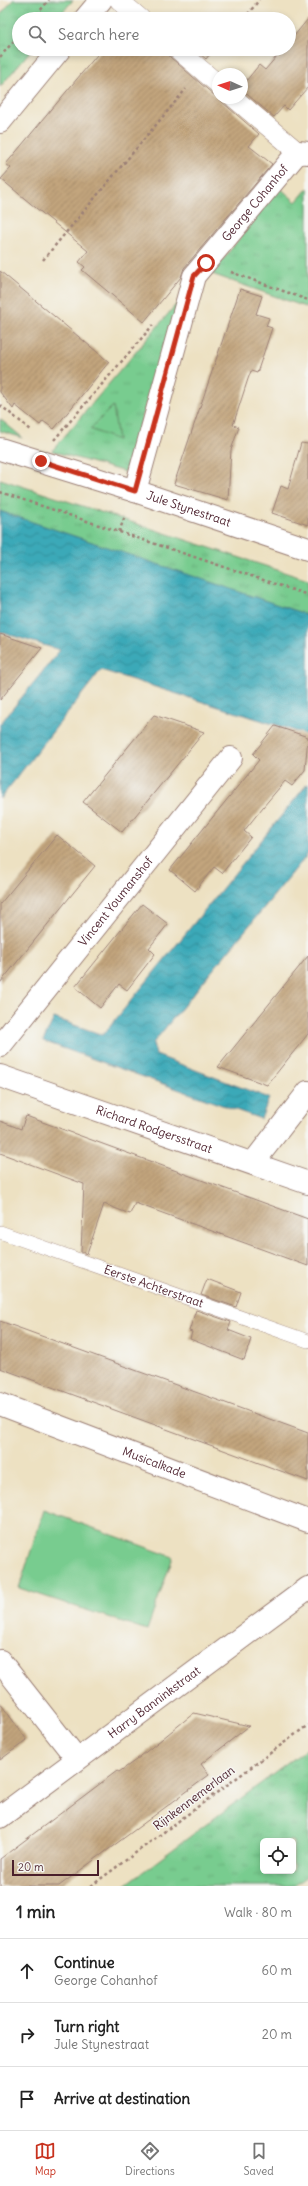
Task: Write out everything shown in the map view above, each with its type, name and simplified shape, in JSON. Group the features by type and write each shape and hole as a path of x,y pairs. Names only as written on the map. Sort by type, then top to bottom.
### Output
{"street":[{"path":"91,12 100,0"},
{"path":"119,0 133,12"},
{"path":"0,122 54,56"},
{"path":"185,56 212,79"},
{"path":"242,104 303,152"},
{"name":"George Cohanhof","path":"135,491 194,276 303,152"},
{"name":"Jule Stynestraat","path":"0,449 135,491 308,549"},
{"name":"Vincent Youmanshof","path":"0,1046 231,758"},
{"name":"Richard Rodgersstraat","path":"0,1076 308,1183"},
{"path":"253,1163 308,1092"},
{"name":"Musicalkade","path":"0,1404 308,1521"},
{"name":"Harry Banninkstraat","path":"0,1817 308,1588"},
{"path":"0,1661 77,1759"}],"lane":[{"name":"Eerste Achterstraat","path":"0,1232 308,1341"}],"path":[{"path":"38,12 49,0"},
{"path":"250,12 260,0"},
{"path":"0,57 12,43"},
{"path":"43,260 201,70"},
{"path":"206,263 308,300"},
{"path":"50,445 154,323"},
{"path":"0,405 37,435"},
{"path":"0,492 308,595"},
{"name":"Rijnkennemerlaan","path":"91,1886 308,1725"}],"green space":[{"path":"13,0 73,0 63,12 12,12 12,56 26,56 0,87 0,15"},
{"path":"279,187 296,202 308,188 308,308 212,274"},
{"path":"179,301 125,472 52,451"},
{"path":"113,406 118,440 90,429"},
{"path":"0,419 23,438 0,431"},
{"path":"0,479 308,580 308,616 0,515"},
{"path":"44,1510 173,1557 147,1630 19,1588"},
{"path":"308,1748 308,1876 294,1886 124,1886"}],"water":[{"path":"0,511 308,615 308,735 101,670 0,799 0,724 60,650 0,632"},
{"path":"308,783 308,854 153,1043 156,1055 269,1098 261,1119 43,1041 54,1018 103,1035"}],"building":[{"path":"308,19 308,87 288,110 284,106 274,117 248,95 248,79 259,65 265,70 277,56 296,56 296,34"},
{"path":"96,56 170,56 212,93 212,104 224,104 259,134 249,146 272,164 184,268 181,277 144,322 82,270 85,267 79,262 88,251 1,179 11,168 6,164"},
{"path":"0,271 109,362 54,429 43,421 40,425 15,405 13,409 0,392"},
{"path":"240,289 262,296 256,314 269,318 266,326 272,328 257,373 251,371 233,425 239,427 231,450 228,500 174,484"},
{"path":"301,443 308,444 308,525 272,513 281,486 288,489"},
{"path":"0,634 42,648 0,700"},
{"path":"154,715 204,732 122,832 83,802"},
{"path":"275,726 308,737 305,770 292,786 285,781 263,807 244,831 251,837 222,873 214,867 195,891 170,870 259,760 253,754"},
{"path":"57,835 95,866 0,983 0,904"},
{"path":"142,904 168,924 149,948 155,954 127,990 119,984 100,1008 75,987"},
{"path":"308,956 308,1034 267,1085 218,1067"},
{"path":"26,1116 308,1219 308,1266 135,1203 130,1214 104,1204 87,1254 81,1252 84,1184 0,1153 0,1121 21,1129"},
{"path":"207,1279 241,1292 236,1307 201,1295"},
{"path":"196,1310 231,1322 228,1330 251,1339 244,1360 190,1339 192,1332 189,1331"},
{"path":"0,1321 308,1433 308,1481 0,1368"},
{"path":"0,1703 27,1740 0,1760"},
{"path":"194,1713 249,1726 201,1764 209,1775 59,1886 0,1886 0,1859 117,1771 119,1772 136,1760"}],"route":[{"path":"41,461 135,491 194,276 206,263"}]}
